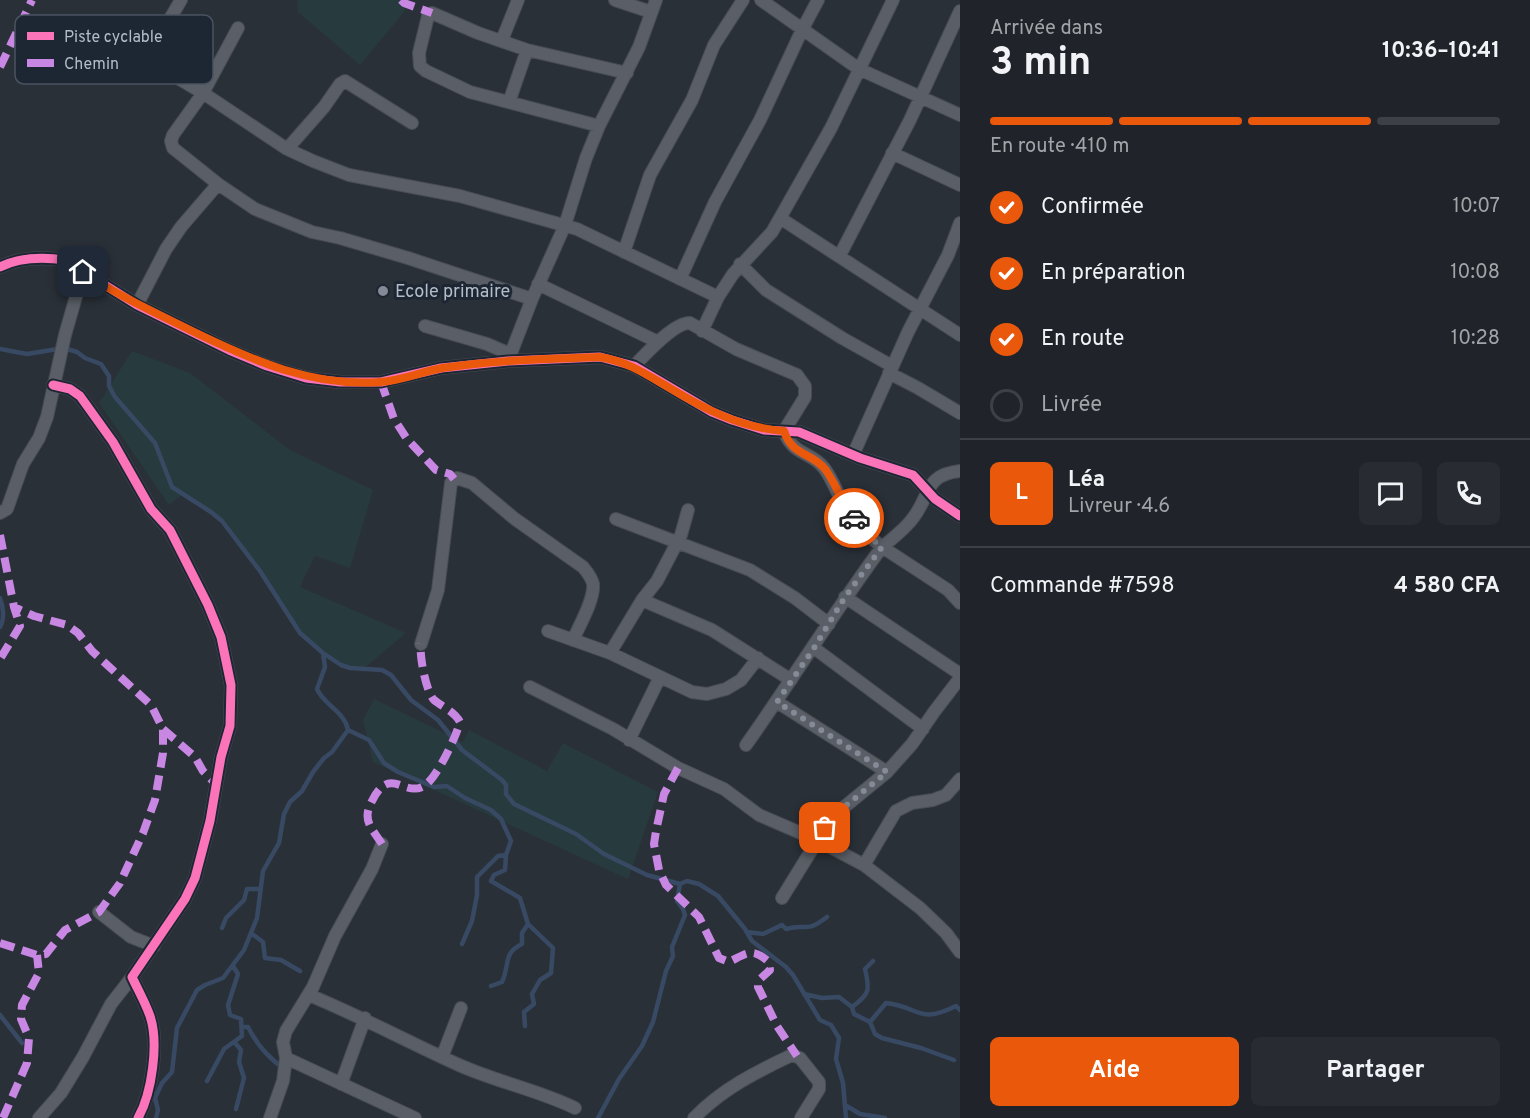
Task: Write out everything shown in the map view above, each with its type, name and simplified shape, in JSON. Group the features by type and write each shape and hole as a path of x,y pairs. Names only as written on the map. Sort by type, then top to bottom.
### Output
{"street":[{"path":"171,15 180,0"},
{"path":"502,40 518,0"},
{"path":"615,0 651,12"},
{"path":"509,357 538,284 565,225 586,158 599,126 639,47 656,0"},
{"path":"624,252 650,175 692,99 714,45 743,0"},
{"path":"761,0 859,69 960,116"},
{"path":"680,279 715,202 760,120 818,0"},
{"path":"702,331 718,297 740,264 772,232 813,162 893,0"},
{"path":"840,255 920,98 960,10"},
{"path":"599,126 470,92 420,66 419,53 428,16 432,13 478,33 527,50 627,73"},
{"path":"213,74 238,28"},
{"path":"509,102 527,50"},
{"path":"287,149 324,107 340,84 345,81 412,123"},
{"path":"188,84 287,149 349,175 460,196 565,225 603,239 624,252 718,297"},
{"path":"208,84 173,135 171,141 173,148 218,184 255,209 312,232 408,258 532,299"},
{"path":"892,153 960,185"},
{"path":"137,305 176,234 218,184"},
{"path":"780,218 960,335"},
{"path":"854,454 890,370 948,255 960,223"},
{"path":"948,255 960,261"},
{"path":"0,267 15,260 52,258 65,260 137,305 239,354 267,366 306,378 340,382 381,382 441,368 509,357 600,357 634,366 712,412 732,420 764,430 800,432 880,465 913,475 935,499 960,516"},
{"path":"740,264 766,290 960,413"},
{"path":"0,513 7,509 23,464 39,438 47,417 64,335 83,272"},
{"path":"538,284 658,342"},
{"path":"634,366 658,342 684,323 690,323 736,349 797,375 805,386 805,397 784,431"},
{"path":"425,326 487,344 509,357"},
{"path":"39,1118 61,1093 111,1004 154,946 184,899 199,866 218,785 221,757 230,726 231,686 221,637 208,605 170,530 151,509 113,442 80,396 70,389 53,385"},
{"path":"784,431 796,450 824,468 846,509 869,537 948,590 960,603"},
{"path":"746,745 814,648 845,597 882,547 914,518 928,490 938,477 945,473 960,471"},
{"path":"421,644 438,590 452,483 457,478 472,483 515,519 583,567 593,583 592,596 573,640"},
{"path":"610,653 642,600 657,581 683,529 688,510"},
{"path":"616,519 750,570 795,598 829,624"},
{"path":"782,898 832,817 887,772 924,729 960,676 845,597"},
{"path":"642,600 712,630 791,680"},
{"path":"548,631 610,653 692,692 707,694 726,689 741,680 758,658"},
{"path":"814,648 924,729"},
{"path":"629,740 660,677"},
{"path":"530,687 613,729 678,768 724,789 759,815 817,840 864,865 920,908 946,933 960,952"},
{"path":"777,702 887,772"},
{"path":"864,865 896,811 912,803 933,800 946,795 960,779"},
{"path":"270,1118 283,1081 286,1058 283,1042 286,1031 309,995 335,936 372,868 382,844"},
{"path":"99,912 131,938 154,946"},
{"path":"132,977 150,1018 153,1035 152,1081 138,1118"},
{"path":"309,995 365,1018 460,1066 551,1096 575,1108"},
{"path":"442,1057 461,1008"},
{"path":"341,1084 365,1018"},
{"path":"694,1118 710,1101 730,1087 792,1055 800,1058 819,1082 819,1089 801,1118"},
{"path":"286,1058 415,1118"}],"green space":[{"path":"297,0 407,0 404,12 360,65 298,12"},
{"path":"132,351 190,373 290,450 373,490 350,568 315,556 300,587 406,633 363,669 349,668 332,661 298,627 235,536 221,520 183,494 169,505 99,403"},
{"path":"374,699 463,742 469,730 547,771 563,743 658,792 628,879 373,762 363,720"}],"waterway":[{"path":"0,349 27,354 64,348 101,364 109,376 109,386 115,397 155,443 172,487 222,521 260,571 300,633 341,665 350,668 382,670 391,675 411,700 438,720 462,750 502,780 506,785 506,794 514,804 576,834 604,854 647,875 680,884 687,881 699,884 718,896 752,941 793,975 820,1020 831,1025 839,1038 836,1059 843,1083 846,1118"},
{"path":"0,598 3,612 0,627"},
{"path":"156,1118 158,1110 155,1098 162,1083 172,1072 177,1028 197,990 223,978 244,950 257,918 263,871 279,843 284,814 290,802 302,791 313,772 348,730 343,718 324,700 317,689 325,667 323,653"},
{"path":"348,730 369,740 384,763 398,772 434,787 447,786 465,798 491,810 501,819 511,841 506,855 505,870 494,875 491,881 520,898 528,924 553,948 551,973 540,980 532,994 534,1004 524,1012 525,1026"},
{"path":"462,944 472,921 477,895 477,877 498,856 506,855"},
{"path":"598,1118 619,1079 642,1046 653,1022 666,971 673,956 672,947 685,915 677,901 680,884"},
{"path":"222,928 226,918 244,900 247,889 261,889"},
{"path":"747,932 763,934 782,925 786,929 810,927 827,917"},
{"path":"491,986 502,982 509,955 522,944 522,933 528,924"},
{"path":"251,933 263,942 265,958 281,960 300,971"},
{"path":"852,1007 862,999 867,991 868,982 865,969 873,961"},
{"path":"207,1081 224,1049 242,1036 241,1019 230,1015 228,1005 238,974 233,966"},
{"path":"804,994 822,998 839,997 852,1007 854,1014 870,1022 875,1034 882,1038 921,1048 954,1060"},
{"path":"870,1022 886,1003 926,1014 934,1014 956,1006 960,1010"},
{"path":"0,1015 22,1043"},
{"path":"242,1027 248,1027 263,1050 283,1068"},
{"path":"235,1043 241,1050 239,1062 244,1078 236,1109"},
{"path":"845,1105 860,1114 885,1118"}],"marked path":[{"path":"25,15 32,0"},
{"path":"401,0 432,13"},
{"path":"0,67 15,36"},
{"path":"381,382 394,419 407,439 436,470 450,474 454,479"},
{"path":"0,535 20,626 0,659"},
{"path":"0,943 37,955 46,954 65,930 99,912 120,883 143,833 155,800 163,753 163,729 151,705 92,651 78,633 67,625 34,616 14,607"},
{"path":"382,844 368,820 368,809 378,791 384,785 391,783 416,789 429,782 450,747 460,722 455,715 431,696 424,673 421,644"},
{"path":"163,729 195,757 203,771 217,785"},
{"path":"678,768 664,794 656,831 654,844 659,870 666,885 699,917 719,958 729,962 745,954 754,953 769,962 770,970 758,981 758,987 777,1026 797,1056"},
{"path":"3,1118 27,1063 29,1038 21,1019 22,1005 39,973 37,955"}],"cycle path":[{"path":"0,267 16,261 32,259 65,260 137,305 229,350 267,366 306,378 340,382 381,382 441,368 508,361 600,357 634,366 712,412 732,420 764,430 799,432 860,458 913,475 935,499 960,516"},
{"path":"53,385 70,389 80,396 113,442 151,509 170,530 208,605 221,637 231,685 230,726 221,757 210,821 195,878 185,899 132,977 150,1016 154,1040 153,1068 147,1095 138,1118"}],"way so far":[{"path":"825,828 832,817 887,772 777,702 845,597 882,547 869,537 854,518"}],"place":[{"name":"Ecole primaire","path":"383,291"}],"route":[{"path":"83,272 137,305 229,350 267,366 306,378 340,382 381,382 441,368 508,361 600,357 634,366 712,412 764,430 784,431 790,444 796,450 824,468 846,509 854,518"}]}
